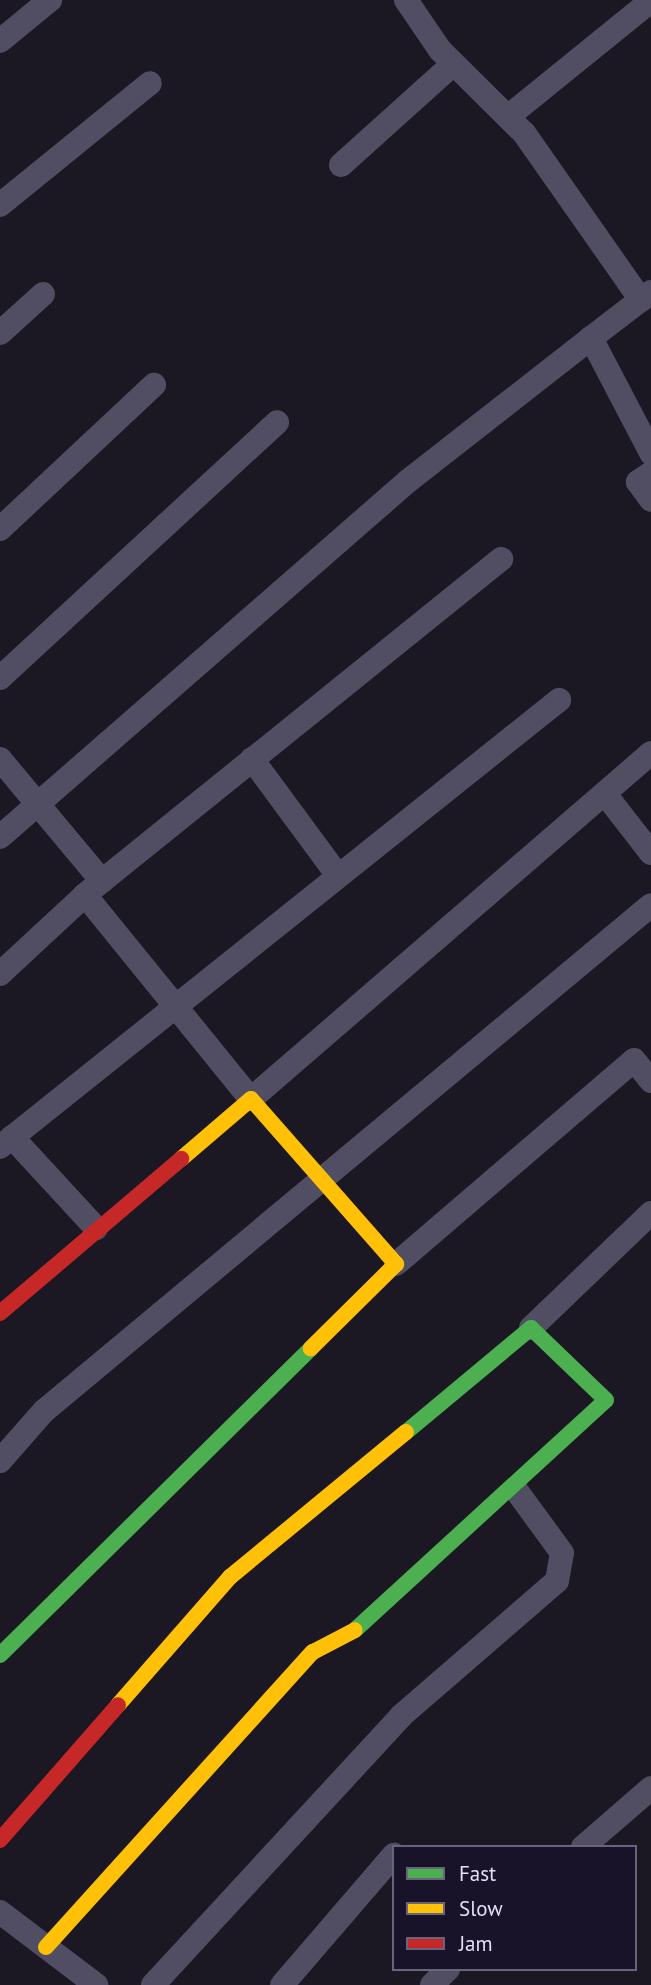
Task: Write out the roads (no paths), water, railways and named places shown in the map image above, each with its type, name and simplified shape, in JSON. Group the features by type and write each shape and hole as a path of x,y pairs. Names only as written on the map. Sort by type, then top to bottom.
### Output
{"street":[{"path":"0,41 50,0"},
{"path":"0,837 418,473 646,296 510,115 453,64 406,0"},
{"path":"510,115 651,1"},
{"path":"341,165 453,64"},
{"path":"0,205 150,83"},
{"path":"0,333 43,294"},
{"path":"592,338 651,453"},
{"path":"0,529 154,384"},
{"path":"0,678 277,422"},
{"path":"651,473 638,482 651,500"},
{"path":"0,974 93,888 501,559"},
{"path":"96,1228 6,1142 173,1004 559,700"},
{"path":"0,1313 651,752"},
{"path":"0,759 38,804 173,1004 251,1099 396,1264"},
{"path":"252,759 337,873"},
{"path":"605,794 651,853"},
{"path":"0,1461 44,1412 324,1183 651,905"},
{"path":"0,1655 396,1264 634,1060 651,1081"},
{"path":"0,1840 230,1577 531,1328 651,1213"},
{"path":"46,1947 313,1652 366,1624 516,1490 606,1401 531,1328"},
{"path":"153,1985 401,1716 557,1581 562,1553 516,1490"},
{"path":"585,1845 651,1788"},
{"path":"282,1985 392,1857"},
{"path":"0,1912 96,1985"},
{"path":"432,1985 446,1971"}]}
